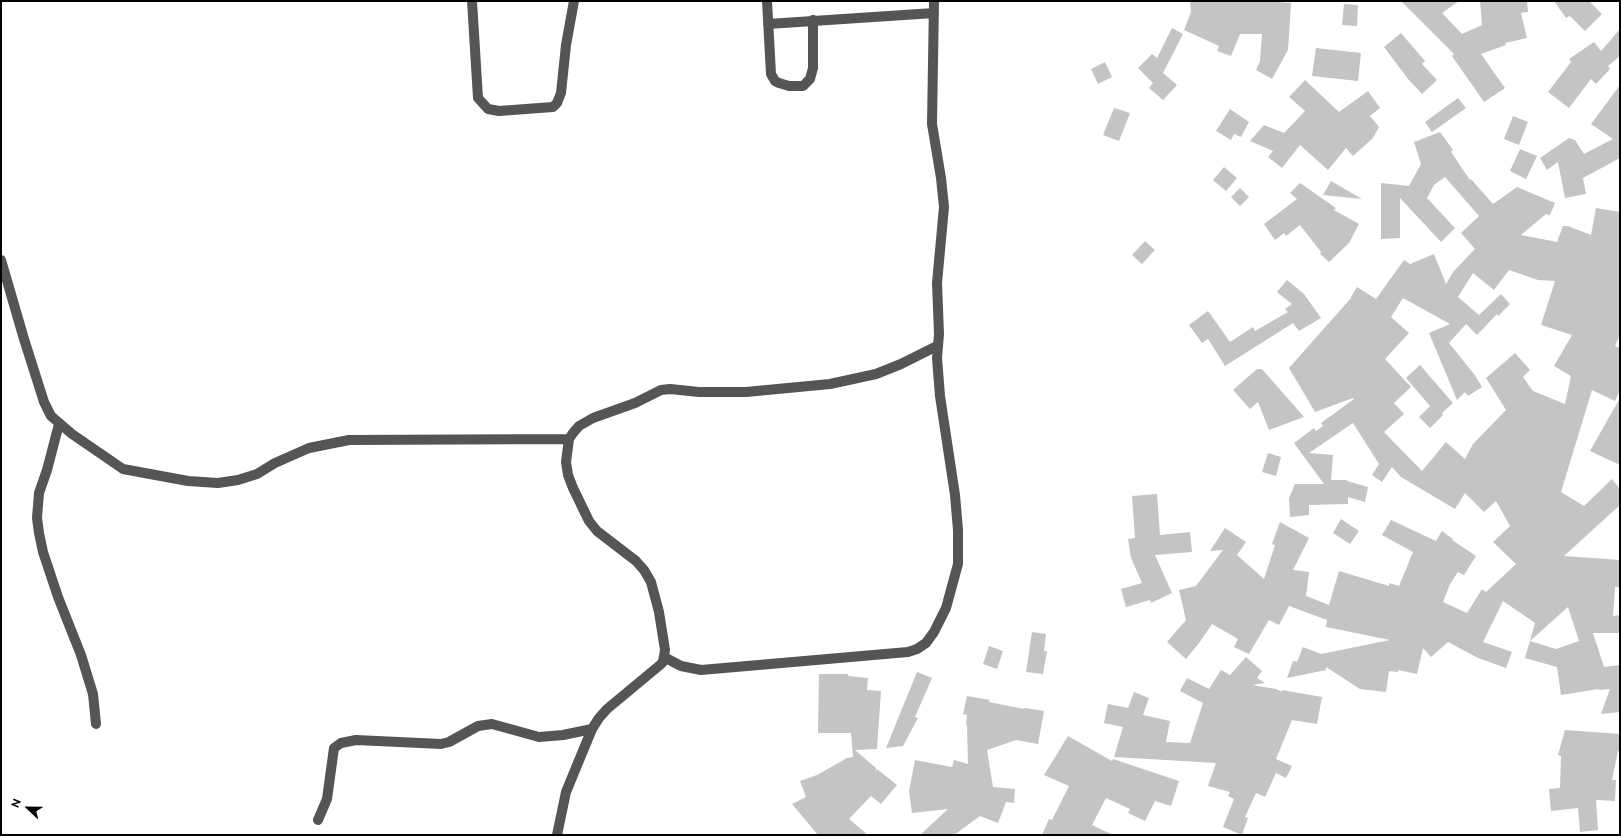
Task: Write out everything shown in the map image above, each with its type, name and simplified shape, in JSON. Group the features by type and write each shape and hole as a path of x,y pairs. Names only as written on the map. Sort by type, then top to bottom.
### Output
{"street":[{"path":"472,1 478,98 488,108 499,111 553,107 557,103 560,93 566,45 574,1"},
{"path":"766,1 771,74 778,84 796,87 803,86 810,79 813,68 813,20"},
{"path":"664,657 681,666 701,670 908,652 917,649 926,643 934,632 946,608 958,564 957,508 940,396 937,358 939,334 937,283 944,207 932,124 934,1"},
{"path":"768,24 934,13"},
{"path":"1,260 44,402 51,416 93,450 123,469 174,479 218,483 238,480 257,474 275,463 309,448 349,440 569,439"},
{"path":"557,835 566,792 592,729 607,709 658,668 663,662 665,650 659,612 651,582 644,570 636,561 597,531 589,520 568,475 566,462 569,439 573,433 579,426 593,418 635,403 661,390 670,389 699,392 746,392 830,384 876,374 901,364 937,346"},
{"path":"59,424 48,470 39,493 37,518 43,552 58,597 81,655 93,694 96,724"},
{"path":"318,820 327,799 334,748 341,743 356,740 441,744 450,742 478,726 492,724 539,737 592,729"}],"building":[{"path":"1190,1 1268,1 1291,3 1288,50 1272,79 1256,70 1260,61 1262,34 1240,34 1231,56 1217,51 1219,46 1184,30 1191,12"},
{"path":"1401,1 1459,1 1442,13 1462,34 1482,25 1480,1 1527,1 1528,12 1521,13 1527,38 1505,43 1506,45 1481,54 1505,88 1484,102 1452,56 1454,54"},
{"path":"1554,1 1589,1 1602,14 1585,31 1570,16 1566,18"},
{"path":"1344,4 1358,5 1357,26 1342,25"},
{"path":"1172,28 1183,34 1163,73 1177,85 1163,100 1149,88 1153,83 1138,68 1152,54 1157,58"},
{"path":"1620,29 1620,56 1608,66 1610,69 1596,84 1591,79 1569,108 1548,92 1571,62 1569,59 1594,42 1601,51"},
{"path":"1401,33 1425,61 1422,64 1437,80 1422,94 1408,79 1384,47"},
{"path":"1316,48 1361,53 1358,81 1312,76"},
{"path":"1105,62 1112,77 1098,84 1091,69"},
{"path":"1305,80 1339,112 1368,91 1380,108 1370,116 1379,127 1373,138 1353,156 1346,148 1328,170 1300,145 1282,168 1268,157 1273,151 1250,141 1264,125 1284,133 1305,111 1289,97"},
{"path":"1620,85 1620,158 1583,178 1586,194 1565,198 1558,162 1547,170 1540,158 1569,138 1575,140 1584,154 1613,139 1591,124"},
{"path":"1458,98 1466,108 1432,132 1425,122"},
{"path":"1114,108 1130,113 1119,141 1103,135"},
{"path":"1230,109 1249,122 1241,137 1234,134 1231,140 1216,131"},
{"path":"1513,116 1528,122 1519,145 1504,139"},
{"path":"1440,132 1453,150 1451,152 1470,180 1471,179 1493,204 1517,187 1555,203 1550,215 1546,214 1521,235 1557,242 1563,226 1568,226 1591,235 1596,208 1620,212 1620,335 1615,346 1620,348 1620,390 1615,401 1592,390 1561,492 1584,506 1612,479 1620,489 1620,505 1564,556 1620,560 1620,587 1615,587 1613,616 1620,615 1620,633 1593,633 1604,667 1620,665 1620,712 1601,714 1610,689 1599,689 1561,695 1557,667 1525,658 1535,623 1503,601 1483,642 1512,652 1506,668 1478,658 1448,642 1431,657 1423,648 1417,674 1398,670 1398,672 1389,671 1386,692 1360,689 1326,667 1326,670 1287,678 1293,661 1297,662 1303,647 1321,654 1390,640 1326,627 1327,620 1289,606 1279,625 1269,620 1249,654 1234,647 1238,639 1212,624 1186,659 1167,642 1186,620 1179,590 1196,586 1223,550 1210,551 1225,528 1246,542 1237,555 1264,579 1275,545 1272,544 1280,522 1309,538 1293,570 1309,572 1306,596 1329,605 1339,571 1389,586 1389,583 1399,586 1413,552 1382,535 1391,520 1436,541 1442,531 1453,539 1452,540 1476,556 1464,575 1458,572 1450,584 1443,602 1467,613 1482,589 1486,592 1516,564 1493,542 1510,526 1496,501 1484,512 1465,493 1455,509 1401,477 1392,467 1382,482 1372,475 1379,464 1353,423 1309,453 1333,455 1331,480 1347,480 1368,487 1365,502 1348,497 1348,504 1309,505 1309,515 1290,517 1289,498 1295,484 1324,484 1294,443 1314,428 1316,431 1323,426 1321,423 1354,399 1353,398 1315,412 1289,368 1351,298 1357,287 1376,299 1404,260 1410,264 1434,254 1446,284 1453,272 1475,249 1461,233 1479,216 1445,177 1434,185 1427,198 1455,228 1441,242 1400,198 1400,238 1381,239 1381,183 1409,186 1421,164 1414,142","holes":["1509,270 1538,280 1555,281 1541,325 1572,335 1554,366 1571,376 1565,404 1533,391 1523,377 1530,370 1515,353 1486,378 1506,410 1473,444 1465,459 1446,442 1422,471 1384,432 1404,414 1394,403 1411,387 1385,359 1409,333 1391,317 1403,298 1450,324 1429,333 1457,400 1465,392 1468,396 1482,387 1474,374 1449,343 1466,324 1477,335 1497,314 1498,316 1510,304 1501,294 1479,315 1458,297 1473,273 1494,290","1568,607 1579,641 1556,649 1530,641"]},
{"path":"1520,149 1537,156 1526,179 1510,171"},
{"path":"1224,167 1237,178 1226,191 1213,180"},
{"path":"1331,181 1362,199 1323,195"},
{"path":"1300,183 1336,208 1334,210 1359,224 1349,243 1329,262 1320,254 1321,252 1300,225 1286,236 1284,233 1275,240 1264,224 1297,199 1290,193"},
{"path":"1240,188 1249,197 1240,206 1231,197"},
{"path":"1145,241 1155,250 1142,264 1132,255"},
{"path":"1287,280 1304,294 1321,318 1299,331 1293,323 1225,366 1208,339 1202,343 1189,325 1208,311 1230,342 1253,327 1255,331 1288,312 1285,309 1292,304 1277,292"},
{"path":"1420,365 1453,403 1442,413 1443,415 1430,428 1419,417 1430,406 1406,378"},
{"path":"1257,369 1262,369 1304,417 1269,430 1258,402 1250,409 1233,390"},
{"path":"1620,398 1620,465 1590,451"},
{"path":"1268,453 1281,457 1276,476 1262,472"},
{"path":"1157,494 1160,535 1190,532 1192,552 1155,555 1172,593 1151,603 1150,600 1126,607 1121,589 1142,583 1131,558 1128,539 1135,538 1132,496"},
{"path":"1341,519 1359,531 1350,544 1333,533"},
{"path":"1032,632 1046,634 1044,651 1047,651 1043,674 1026,672"},
{"path":"989,646 1003,651 997,669 983,664"},
{"path":"1246,657 1262,671 1257,678 1265,683 1252,685 1276,689 1282,692 1282,690 1322,697 1317,724 1292,720 1276,759 1292,766 1286,778 1276,773 1265,797 1256,793 1245,817 1248,818 1242,835 1223,827 1234,799 1228,796 1230,792 1208,786 1216,763 1114,757 1123,727 1104,723 1108,704 1128,708 1134,692 1149,698 1143,715 1170,721 1166,742 1190,743 1203,703 1180,691 1187,678 1209,689 1221,670 1230,675"},
{"path":"917,672 932,678 915,717 918,718 903,746 886,748"},
{"path":"819,674 848,674 848,676 868,678 867,690 881,691 877,749 855,750 876,768 876,772 877,769 897,785 881,804 871,796 849,819 868,835 818,835 792,804 806,797 800,781 817,775 847,758 853,757 851,733 818,733"},
{"path":"967,696 990,700 989,702 1024,709 1044,711 1038,744 1016,740 987,750 993,787 1015,789 1014,803 1006,802 998,823 980,816 954,835 920,835 948,809 912,813 909,791 915,760 952,767 954,760 968,764 966,725 967,715 963,714"},
{"path":"1565,730 1620,734 1620,752 1618,751 1612,780 1616,780 1615,801 1596,800 1598,830 1580,832 1578,808 1551,811 1549,789 1560,788 1561,756 1558,755"},
{"path":"1068,736 1112,761 1113,759 1179,781 1171,806 1155,801 1145,821 1128,813 1130,809 1106,798 1092,825 1113,835 1042,835 1049,819 1052,820 1069,786 1044,775"}]}
